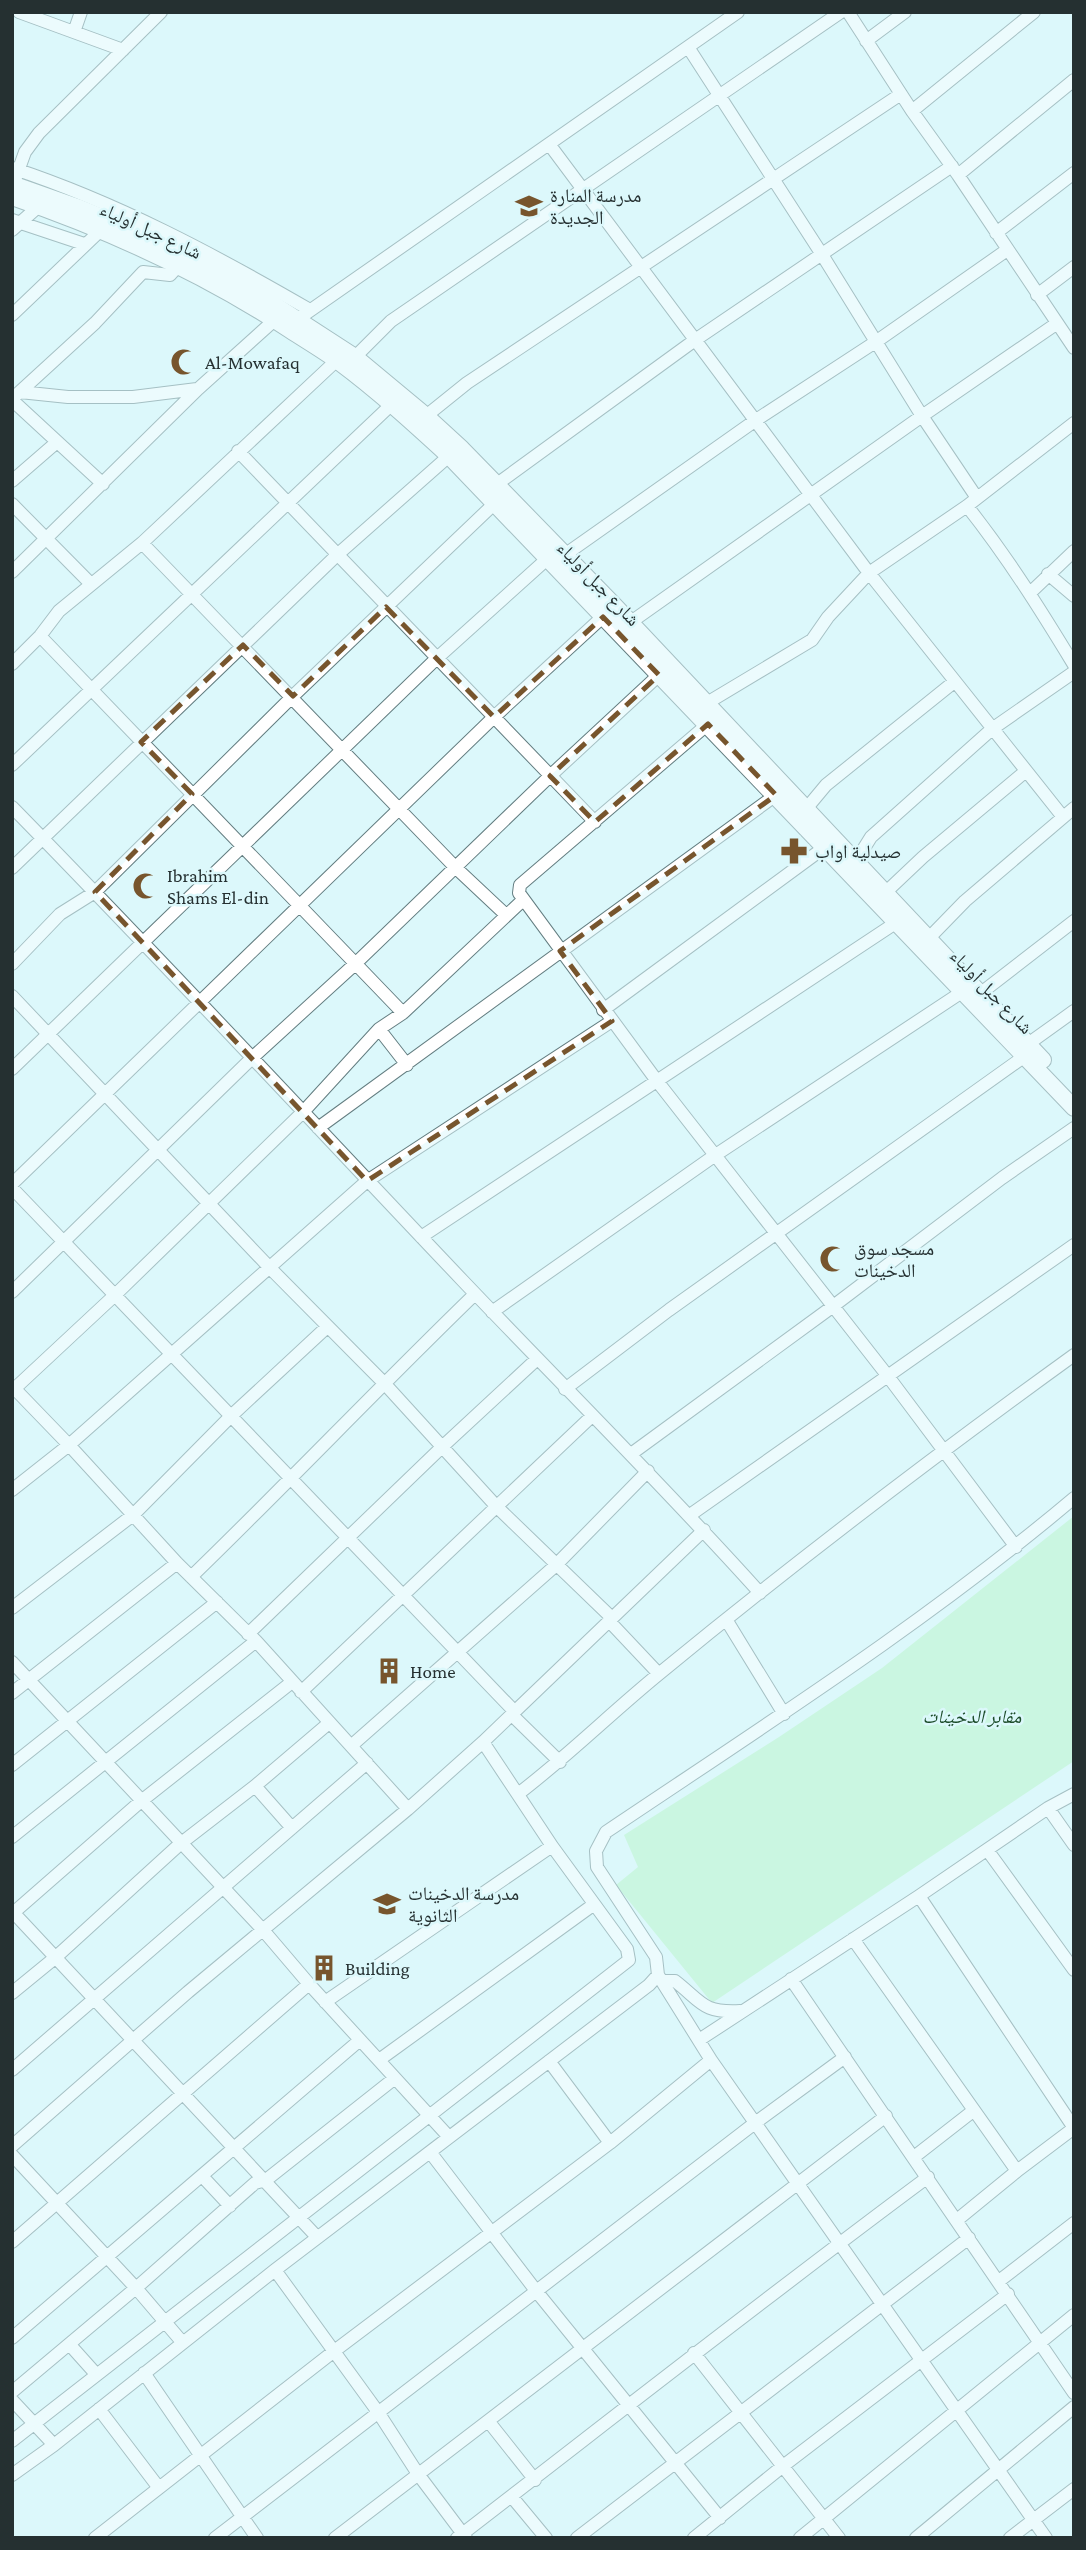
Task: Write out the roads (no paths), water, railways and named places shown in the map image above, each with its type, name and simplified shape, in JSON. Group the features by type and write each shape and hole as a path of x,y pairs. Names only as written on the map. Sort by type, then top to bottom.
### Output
{"main road":[{"name":"شارع جبل أولياء","path":"14,180 39,206 102,229 279,315 304,315 426,416 566,554 659,675 897,922 981,993 1074,1108"},
{"name":"شارع جبل أولياء","path":"14,180 160,241 244,285 392,404 449,456 547,559 609,611 631,622 929,938 962,992 1074,1092"}],"street":[{"path":"19,12 123,50"},
{"path":"75,32 81,12"},
{"path":"161,12 39,133 25,152 14,180 128,212 232,265 304,315 737,12"},
{"path":"355,357 391,321 841,12"},
{"path":"848,12 912,111 955,170 1074,348"},
{"path":"866,41 905,12"},
{"path":"912,111 1034,12"},
{"path":"688,47 877,341 972,502 1031,592 1074,665"},
{"path":"497,484 695,340 821,253 955,170 1074,80"},
{"path":"426,416 467,383 901,93"},
{"path":"549,144 812,493 869,573 1063,817"},
{"path":"996,233 1074,173"},
{"path":"15,224 39,206"},
{"path":"15,224 84,244"},
{"path":"12,315 102,229"},
{"path":"566,554 756,420 877,341 1007,250"},
{"path":"15,397 95,323 143,272 170,275 179,265"},
{"path":"1037,295 1074,267"},
{"path":"12,572 198,389 279,315"},
{"path":"631,622 1056,324"},
{"path":"12,664 40,636 56,614 142,542 337,360"},
{"path":"15,397 116,397 198,389"},
{"path":"15,397 57,442 103,484"},
{"path":"12,765 392,404"},
{"path":"707,703 812,640 828,617 869,573 972,502 1074,423"},
{"path":"12,481 57,442"},
{"path":"237,451 595,822"},
{"path":"12,868 337,555 449,456"},
{"path":"12,504 90,583"},
{"path":"12,964 60,914 95,892 192,794 494,504"},
{"path":"142,542 456,868 506,915"},
{"path":"1031,592 1074,551"},
{"path":"12,1069 436,659 547,559"},
{"path":"1048,575 1074,596"},
{"path":"560,1762 459,1652 62,1242 12,1186 301,906 398,808 609,611"},
{"path":"40,636 403,1013"},
{"path":"856,861 871,837 992,729 1074,672"},
{"path":"12,1292 252,1058 355,964 659,675"},
{"path":"806,808 826,785 954,682"},
{"path":"708,724 520,885 519,893 603,1010 887,1375 1016,1548"},
{"path":"886,892 923,857 1026,771"},
{"path":"318,1128 776,795"},
{"path":"12,807 144,942 565,1389 690,1515 760,1593"},
{"path":"929,938 965,901 1074,808"},
{"path":"603,1010 825,847"},
{"path":"408,1809 252,1637 177,1563 69,1445 13,1389 115,1295 207,1202 304,1111 379,1029 403,1013 523,900"},
{"path":"981,993 1074,921"},
{"path":"421,1237 897,922"},
{"path":"492,1312 714,1156 962,992"},
{"path":"12,996 270,1268 384,1382 497,1507 611,1620 659,1674"},
{"path":"565,1389 669,1310 776,1235 1027,1050 1074,1011"},
{"path":"12,1490 69,1445 367,1181 612,1021"},
{"path":"379,1029 407,1065"},
{"path":"631,1454 1002,1178 1074,1128"},
{"path":"690,1515 1074,1245"},
{"path":"191,1577 475,1294"},
{"path":"12,1608 133,1515 231,1416 327,1327"},
{"path":"518,1794 560,1762 659,1674 760,1593 943,1450 1074,1355"},
{"path":"12,1837 105,1763 252,1637 347,1539 537,1359"},
{"path":"301,1692 592,1416"},
{"path":"351,1746 555,1566 648,1471"},
{"path":"1046,2538 711,2060 661,1978 656,1957 597,1867 596,1851 606,1832 784,1714 937,1607 1016,1548 1074,1498"},
{"path":"12,2146 132,2041 408,1809 483,1742 704,1530"},
{"path":"12,1693 177,1563"},
{"path":"12,1765 217,1602"},
{"path":"727,1621 784,1714"},
{"path":"12,1662 140,1802 263,1930 359,2040 449,2137"},
{"path":"292,1682 140,1802 13,1912 317,2237"},
{"path":"12,1993 56,1957 180,1844 255,1786 329,1723"},
{"path":"12,2441 629,1960 627,1949 593,1905 483,1742"},
{"path":"12,2070 367,1763"},
{"path":"255,1786 292,1828"},
{"path":"699,2040 741,2010 988,1851 1048,1808 1074,1794"},
{"path":"1048,1808 1074,1845"},
{"path":"325,2002 552,1846"},
{"path":"988,1851 1074,1970"},
{"path":"919,1896 1074,2128 957,2220"},
{"path":"379,2060 593,1905"},
{"path":"853,1939 1017,2171"},
{"path":"12,2475 54,2445 317,2237 649,1985 661,1978 674,1981 710,2009 720,2012 741,2010"},
{"path":"791,1979 1074,2393"},
{"path":"12,2242 309,1984"},
{"path":"12,2338 359,2040"},
{"path":"215,2538 755,2123 845,2057"},
{"path":"94,2538 333,2352 610,2143 711,2060"},
{"path":"549,2061 610,2143"},
{"path":"12,2392 70,2345 255,2183 266,2180 395,2078"},
{"path":"914,2157 973,2111"},
{"path":"335,2538 886,2116"},
{"path":"430,2152 537,2292 720,2518"},
{"path":"12,2155 136,2288 183,2343"},
{"path":"202,2176 230,2206"},
{"path":"275,2270 378,2412 462,2536 694,2353 928,2177"},
{"path":"999,2281 1074,2223"},
{"path":"577,2538 969,2238"},
{"path":"695,2538 783,2466 1008,2294"},
{"path":"800,2538 1074,2315"},
{"path":"70,2345 96,2374"},
{"path":"694,2353 839,2538"},
{"path":"144,2373 257,2538"},
{"path":"12,2400 54,2445"},
{"path":"916,2538 1074,2407"},
{"path":"99,2409 159,2488"},
{"path":"489,2422 534,2480"},
{"path":"1010,2538 1074,2489"},
{"path":"512,2497 546,2538"}],"place":[{"name":"مدرسة المنارة الجديدة","path":"529,206"},
{"name":"Al-Mowafaq","path":"184,362"},
{"name":"صيدلية اواب","path":"794,851"},
{"name":"Ibrahim Shams El-din","path":"146,886"},
{"name":"مسجد سوق الدخينات","path":"833,1259"},
{"name":"Home","path":"389,1671"},
{"name":"مدرسة الدخينات الثانوية","path":"387,1904"},
{"name":"Building","path":"324,1968"}],"park label":[{"name":"مقابر الدخينات","path":"972,1716"}]}
